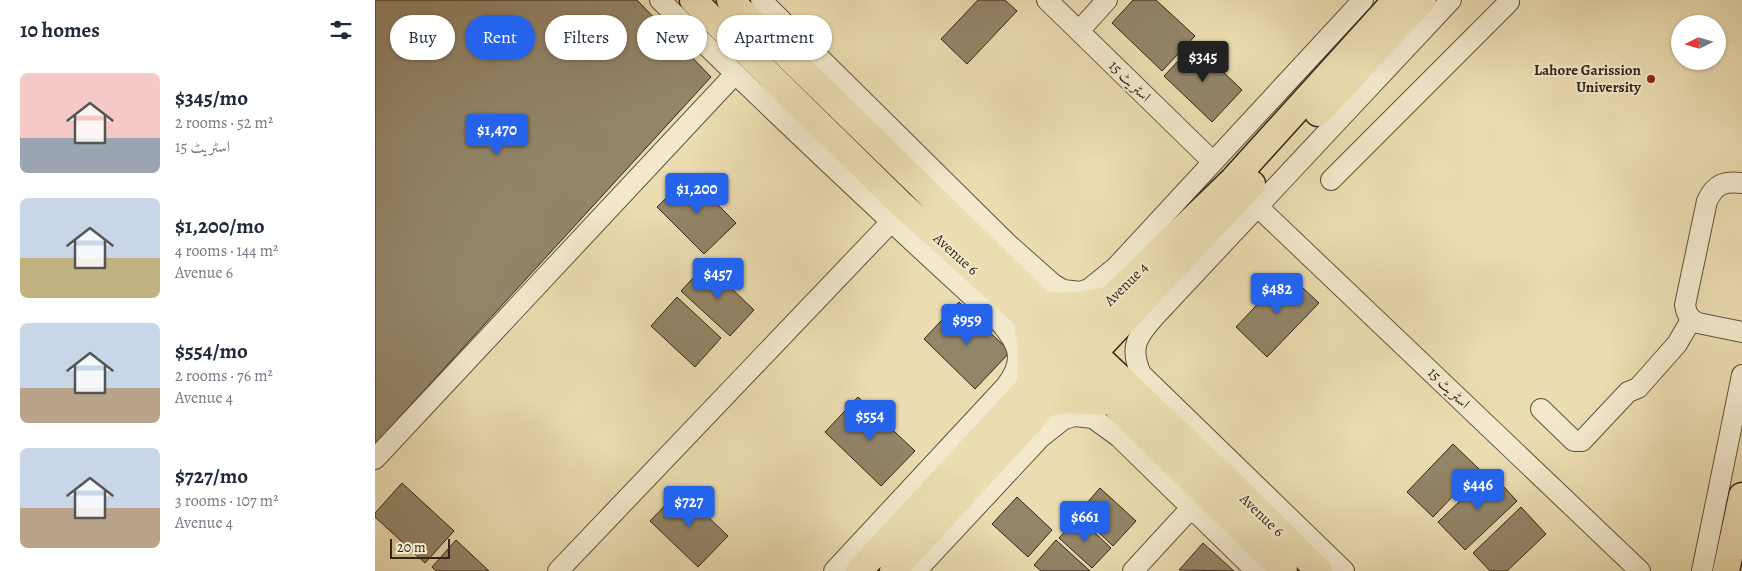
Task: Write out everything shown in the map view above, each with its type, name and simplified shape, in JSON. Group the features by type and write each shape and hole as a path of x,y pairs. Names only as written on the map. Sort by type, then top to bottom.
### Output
{"main road":[{"name":"Avenue 6","path":"693,0 902,205 1022,299"},
{"name":"Avenue 6","path":"730,0 1077,353 1134,408 1319,571"},
{"name":"Avenue 4","path":"859,571 1038,395 1077,353 1110,299 1123,273 1233,180 1396,0"},
{"name":"Avenue 4","path":"1077,353 1149,309 1423,0"},
{"path":"1110,299 1089,305 1066,307 1022,299 1031,341 1038,395 1134,408 1121,358 1122,324"},
{"name":"Avenue 4","path":"893,571 1033,432 1038,395"},
{"name":"Avenue 6","path":"1134,408 1284,571"},
{"path":"1727,571 1742,496"}],"street":[{"path":"660,0 891,222 1022,299"},
{"path":"761,0 1022,299"},
{"name":"اسٹریٹ 15","path":"1047,0 1213,162"},
{"path":"1079,30 1107,0"},
{"path":"834,571 1013,376 1019,364 1019,355 1011,335 1022,299 1053,284 1063,290 1072,292 1089,289 1123,273 1213,162 1363,0"},
{"path":"1257,571 1191,508 1134,408 1141,374 1135,362 1136,342 1149,309 1257,206 1451,0"},
{"path":"1331,180 1509,2 1507,0"},
{"path":"375,459 735,74"},
{"path":"1742,183 1729,182 1721,184 1712,191 1707,201 1685,305 1691,320 1742,332"},
{"name":"اسٹریٹ 15","path":"1257,206 1641,571"},
{"path":"558,571 891,222"},
{"path":"1541,409 1574,441 1582,441 1628,392 1638,388 1677,344 1691,320"},
{"path":"1702,571 1742,375"},
{"path":"916,571 1033,432 1075,416 1093,418 1134,408"},
{"path":"1134,408 1344,571"},
{"path":"1133,571 1191,508"}],"building":[{"path":"375,0 637,0 651,15 637,15 637,60 695,60 711,77 375,444"},
{"path":"978,0 1005,0 1017,11 967,64 941,39"},
{"path":"1133,0 1156,0 1195,36 1162,71 1112,23"},
{"path":"1194,44 1242,90 1212,122 1164,76"},
{"path":"689,176 736,223 704,254 657,207"},
{"path":"706,264 754,310 730,336 681,291"},
{"path":"1287,273 1319,303 1267,357 1236,327"},
{"path":"677,297 721,338 695,367 651,326"},
{"path":"959,302 1010,352 975,389 924,339"},
{"path":"858,397 915,451 881,486 825,432"},
{"path":"1453,444 1479,469 1433,517 1407,492"},
{"path":"1490,472 1517,501 1465,550 1438,522"},
{"path":"402,483 454,531 425,563 375,517 375,513"},
{"path":"1100,488 1136,521 1113,546 1078,513"},
{"path":"680,490 728,536 698,567 650,521"},
{"path":"1017,497 1052,530 1028,557 992,524"},
{"path":"1521,507 1546,534 1507,571 1490,571 1473,553"},
{"path":"1078,517 1111,548 1092,568 1059,538"},
{"path":"456,540 489,571 436,571 432,567"},
{"path":"1056,540 1090,571 1041,571 1034,565"},
{"path":"1203,543 1234,571 1179,570"}],"place":[{"name":"Lahore Garission University","path":"1651,79"}]}
